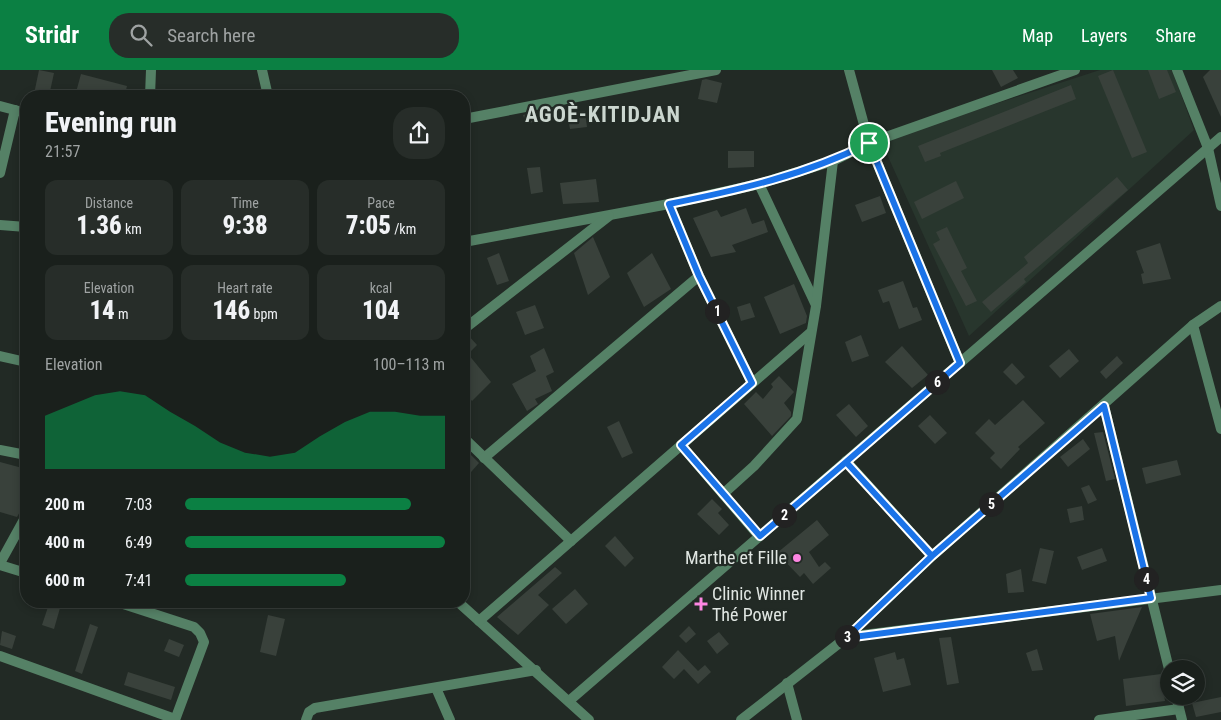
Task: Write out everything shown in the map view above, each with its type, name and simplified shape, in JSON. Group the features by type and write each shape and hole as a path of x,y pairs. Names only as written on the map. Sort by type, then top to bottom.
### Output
{"street":[{"path":"150,70 150,90"},
{"path":"262,70 267,90"},
{"path":"470,118 716,70"},
{"path":"850,70 869,143 960,363"},
{"path":"470,241 669,204 759,184 833,161 869,143 1076,70"},
{"path":"1177,70 1208,148 1221,206"},
{"path":"0,106 20,112"},
{"path":"0,173 14,110"},
{"path":"569,701 1221,137"},
{"path":"724,494 754,466 797,419 810,332 816,306 833,161"},
{"path":"759,184 816,306"},
{"path":"669,204 699,276 752,383"},
{"path":"470,324 610,214"},
{"path":"0,225 20,227"},
{"path":"484,458 699,276"},
{"path":"741,720 846,638 932,556 1194,325 1221,306"},
{"path":"1194,325 1221,429"},
{"path":"479,621 810,332"},
{"path":"0,356 20,361"},
{"path":"1104,406 1167,660"},
{"path":"470,444 570,541"},
{"path":"681,445 760,536"},
{"path":"0,450 20,454"},
{"path":"846,462 932,556"},
{"path":"20,527 0,564 20,572"},
{"path":"846,638 1221,590"},
{"path":"0,656 175,720 204,642 200,633 194,627 136,608"},
{"path":"465,608 536,670 589,720"},
{"path":"306,720 309,712 315,708 536,670"},
{"path":"787,683 797,720"},
{"path":"436,688 450,720"},
{"path":"1178,705 1182,720"},
{"path":"1099,720 1179,709"}],"shaded area":[{"path":"1100,70 1172,70 1194,130 969,336 881,141"}],"building":[{"path":"39,70 54,73 50,90 35,90"},
{"path":"992,70 1013,70 1018,78 1001,87"},
{"path":"1113,70 1147,152 1132,158 1098,76"},
{"path":"1148,70 1167,70 1176,92 1159,99"},
{"path":"1210,70 1221,70 1221,117 1203,77"},
{"path":"81,74 127,86 126,90 77,90"},
{"path":"706,79 722,83 717,103 698,99 702,80"},
{"path":"1071,85 1076,99 940,153 941,156 925,162 918,146"},
{"path":"585,111 587,127 570,129 567,113"},
{"path":"537,112 540,120 526,124 523,115"},
{"path":"728,151 754,151 754,167 728,168"},
{"path":"540,167 543,192 531,194 527,168"},
{"path":"1117,177 1128,190 1024,279 1026,282 991,312 982,302 1028,263 1024,257"},
{"path":"596,179 599,202 563,204 560,183"},
{"path":"956,181 964,198 922,219 914,202"},
{"path":"880,196 886,213 862,222 855,205"},
{"path":"746,208 752,224 764,220 768,232 732,245 736,252 711,257 693,218 717,210 721,217"},
{"path":"947,227 967,268 961,271 977,301 966,306 933,244 940,240 936,232"},
{"path":"593,237 610,277 588,295 574,253"},
{"path":"1160,243 1171,279 1143,284 1141,274 1144,273 1136,251"},
{"path":"499,253 509,281 497,285 487,258"},
{"path":"652,253 671,289 644,307 627,273"},
{"path":"903,281 913,308 917,307 922,320 899,329 889,301 883,303 878,290"},
{"path":"794,284 807,316 806,323 780,334 764,297"},
{"path":"750,303 755,317 741,321 737,307"},
{"path":"535,305 544,328 525,335 516,312"},
{"path":"861,335 869,356 852,362 845,342"},
{"path":"470,337 477,345 470,352"},
{"path":"902,346 928,375 912,388 885,362"},
{"path":"544,348 554,372 546,376 552,391 535,399 538,404 527,411 512,384 536,371 530,356"},
{"path":"1069,349 1079,361 1060,378 1049,366"},
{"path":"470,356 491,382 472,401 470,399"},
{"path":"1117,356 1123,363 1106,379 1100,372"},
{"path":"1012,363 1025,377 1016,385 1003,372"},
{"path":"779,376 794,392 784,403 791,412 791,416 772,436 744,404 756,392 763,399 773,387 771,384"},
{"path":"1023,400 1045,423 1018,447 1020,449 1001,469 990,458 995,453 975,433 989,419 995,425"},
{"path":"849,404 868,426 856,437 836,415"},
{"path":"930,415 947,433 935,444 918,426"},
{"path":"619,421 633,453 622,458 607,427"},
{"path":"1103,432 1115,479 1106,481 1094,433"},
{"path":"1083,439 1090,449 1068,467 1060,457"},
{"path":"470,454 479,463 470,473"},
{"path":"1177,460 1181,475 1146,484 1142,468"},
{"path":"0,462 20,467 20,512 17,517 0,512"},
{"path":"1089,485 1097,500 1088,504 1081,488"},
{"path":"712,499 722,509 718,513 729,525 719,535 697,514"},
{"path":"1082,506 1084,520 1070,523 1067,509"},
{"path":"817,520 829,535 809,552 819,567 825,562 831,568 813,584 804,573 800,577 777,553"},
{"path":"615,536 634,558 625,567 605,546"},
{"path":"1040,548 1054,551 1046,584 1032,581"},
{"path":"1102,548 1107,561 1082,570 1077,557"},
{"path":"555,567 562,573 538,595 549,605 518,635 497,617"},
{"path":"1021,569 1024,592 1008,593 1006,574"},
{"path":"575,589 588,604 566,624 552,609"},
{"path":"1142,607 1119,661 1115,636 1097,641 1090,614"},
{"path":"48,608 60,608 54,629 42,625"},
{"path":"268,615 285,619 276,656 260,652"},
{"path":"90,624 98,627 82,674 75,671"},
{"path":"689,626 696,634 686,643 679,636"},
{"path":"2,631 16,636 12,649 0,645"},
{"path":"719,632 729,644 717,654 707,641"},
{"path":"951,637 959,683 947,685 939,638"},
{"path":"169,639 184,645 179,657 164,651"},
{"path":"1037,649 1043,670 1032,671 1026,653"},
{"path":"678,650 698,671 705,665 711,672 698,684 684,669 674,679 662,667"},
{"path":"895,652 897,660 904,658 911,685 883,692 874,658"},
{"path":"128,672 175,687 171,700 124,685"},
{"path":"1160,674 1160,702 1126,706 1123,679"},
{"path":"1221,697 1221,712 1196,717 1193,705 1205,705 1205,700"}],"place":[{"name":"Marthe et Fille","path":"797,558"},
{"name":"Clinic Winner Thé Power","path":"701,604"}],"district":[{"name":"AGOÈ-KITIDJAN","path":"603,114"}],"route":[{"path":"869,143 833,161 759,184 712,196 669,204 699,276 752,383 681,445 760,536 846,462 932,556 846,638 1151,598 1104,406 932,556 888,508 846,462 960,363 869,143"}]}
